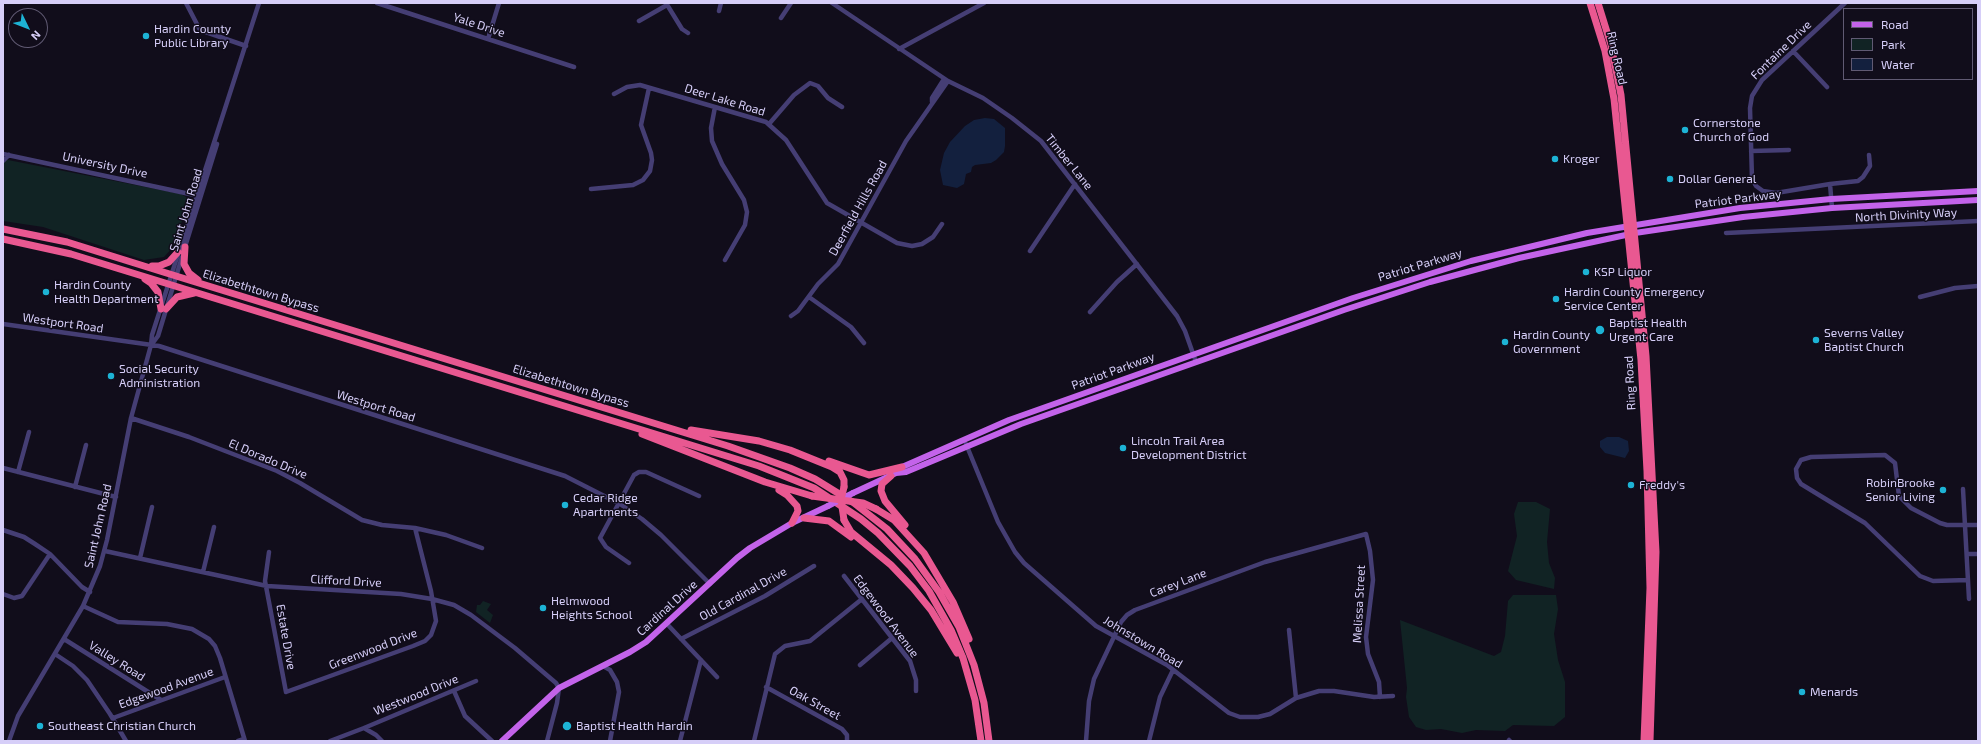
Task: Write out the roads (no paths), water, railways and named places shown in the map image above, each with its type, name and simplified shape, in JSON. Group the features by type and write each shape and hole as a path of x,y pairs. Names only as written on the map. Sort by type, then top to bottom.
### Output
{"highway":[{"name":"Ring Road","path":"1590,3 1603,43 1612,87 1631,225 1646,356 1655,545 1655,613 1650,741"},
{"name":"Ring Road","path":"1598,3 1611,46 1619,82 1631,225"},
{"name":"Elizabethtown Bypass","path":"3,229 60,241 174,275 728,446 790,468 831,488 865,511 901,543 935,586 959,627 978,678 985,710 989,741"},
{"name":"Ring Road","path":"1632,233 1641,360 1650,534 1650,588 1644,741"},
{"name":"Elizabethtown Bypass","path":"3,239 48,248 130,272 605,418 782,474 823,493 861,518 896,550 926,587 951,630 966,670 975,700 980,741"},
{"path":"185,247 183,259 186,269 194,277 207,285"},
{"path":"133,263 159,266 169,262 178,252"},
{"path":"130,272 147,280 155,287 160,297 163,309 173,300 182,295 192,293 204,295"},
{"path":"591,404 698,432 759,441 825,460 863,474 877,474 902,467"},
{"path":"605,418 764,482 812,496 863,503 894,520 924,553"},
{"path":"790,450 832,467 840,472 844,480 841,500 844,520 851,532 905,579 931,610 966,670"},
{"path":"894,474 882,484 881,492 885,501 907,528 942,580 963,623 974,654 978,678"},
{"path":"764,482 787,495 798,506 798,511 792,523"},
{"path":"804,518 829,521 862,546 874,552"}],"main road":[{"name":"Patriot Parkway","path":"828,506 894,474 902,467 1009,420 1193,354 1409,280 1531,246 1631,225 1740,208 1831,199 1978,191"},
{"name":"Patriot Parkway","path":"894,474 906,472 1021,424 1196,362 1430,282 1519,258 1632,233 1743,217 1832,208 1978,200"},
{"name":"Cardinal Drive","path":"502,741 559,688 638,648 667,624 750,548 792,523 828,506"}],"street":[{"path":"186,3 200,30 246,46"},
{"name":"Saint John Road","path":"9,740 18,716 83,606 90,592 105,550 131,418 151,345 158,336 163,309 185,247 199,196 259,3"},
{"name":"Yale Drive","path":"377,3 574,67"},
{"path":"488,39 499,3"},
{"path":"719,11 721,3"},
{"path":"781,18 791,3"},
{"name":"Timber Lane","path":"832,3 946,80 982,98 1027,130 1045,146 1177,316 1185,331 1196,362"},
{"path":"899,49 984,3"},
{"name":"Fontaine Drive","path":"1844,3 1762,80 1752,96 1750,108 1752,179 1756,186 1762,191 1776,193 1858,181 1863,177 1870,166 1869,155"},
{"path":"639,21 667,4 682,29 688,33"},
{"path":"1793,51 1827,87"},
{"name":"Deerfield Hills Road","path":"792,316 798,311 818,284 838,264 906,141 946,80"},
{"path":"769,124 794,95 810,83 818,86 828,98 842,107"},
{"name":"Deer Lake Road","path":"614,94 631,85 649,88 762,120 769,124 786,140 823,200 834,209 897,243 912,246 922,244 930,240 942,224"},
{"path":"591,188 633,186 643,180 650,171 652,160 651,153 642,125 649,88"},
{"path":"715,107 711,128 712,141 717,155 744,200 748,212 745,225 725,260"},
{"path":"1751,151 1789,150"},
{"name":"University Drive","path":"3,154 199,196"},
{"path":"3,161 9,155"},
{"path":"1030,251 1075,184"},
{"path":"1830,184 1832,208"},
{"name":"Saint John Road","path":"174,275 178,252 199,196"},
{"name":"North Divinity Way","path":"1726,233 1978,221"},
{"path":"1090,312 1117,282 1137,264"},
{"path":"1920,297 1954,288 1978,286"},
{"path":"809,297 851,327 864,343"},
{"name":"Westport Road","path":"3,324 151,345 556,473 576,481 620,504 661,535 710,584"},
{"name":"El Dorado Drive","path":"131,418 189,437 277,471 300,482 362,520 382,525 415,528 446,535 482,548"},
{"path":"18,472 29,432"},
{"name":"Johnstown Road","path":"964,439 998,522 1014,552 1024,563 1096,626 1173,670 1223,709 1240,717 1252,718 1264,716 1296,698 1312,692 1327,691 1380,697 1393,696"},
{"path":"74,487 86,445"},
{"path":"1968,580 1934,581 1920,576 1866,522 1801,484 1795,474 1797,464 1805,458 1810,457 1886,455 1895,463 1897,489 1903,501 1920,514 1940,523 1965,526 1978,525"},
{"path":"3,468 116,497"},
{"path":"629,563 606,547 601,540 602,533 620,504 634,475 642,471 662,478 699,496"},
{"path":"1963,489 1969,599"},
{"path":"140,558 152,507"},
{"path":"204,572 214,527"},
{"name":"Greenwood Drive","path":"286,692 425,641 431,635 436,624 432,599 415,528"},
{"path":"3,530 24,537 50,554 82,587 90,592"},
{"name":"Carey Lane","path":"1086,741 1089,701 1094,679 1124,618 1135,610 1265,562 1366,534"},
{"name":"Melissa Street","path":"1366,534 1373,574 1366,637 1368,654 1379,682 1380,697"},
{"name":"Clifford Drive","path":"105,550 267,586 401,594 432,599 454,605 471,615 555,681 559,688"},
{"name":"Estate Drive","path":"269,552 265,581 286,692"},
{"path":"3,594 14,598 22,596 50,554"},
{"path":"1967,554 1978,554"},
{"name":"Old Cardinal Drive","path":"681,638 765,596 814,566"},
{"name":"Edgewood Avenue","path":"844,576 912,665 916,680 916,691"},
{"path":"754,741 774,658 780,649 788,645 810,641 862,599"},
{"path":"83,606 104,616 122,622 167,624 192,629 201,633 215,646 244,740 238,741"},
{"path":"667,624 717,677"},
{"path":"1289,630 1296,698"},
{"path":"860,665 892,638"},
{"name":"Valley Road","path":"64,640 161,700"},
{"path":"55,654 73,666 87,680 113,718 126,741"},
{"path":"680,741 701,660"},
{"path":"603,666 610,670 619,688 619,701 610,741"},
{"path":"1150,741 1160,697 1173,670"},
{"name":"Edgewood Avenue","path":"113,718 225,677"},
{"name":"Westwood Drive","path":"330,741 476,681"},
{"name":"Oak Street","path":"766,687 842,729 847,734 847,741"},
{"path":"547,741 557,703 559,688"},
{"path":"454,691 465,716 492,741"},
{"path":"364,728 376,735 382,741"},
{"path":"4,737 9,740"}],"water":[{"path":"985,118 994,119 1005,128 1004,152 991,163 975,165 972,167 971,172 966,174 964,184 957,188 943,185 940,170 944,153 950,142 965,126 974,120"},
{"path":"1607,437 1619,437 1628,441 1629,451 1625,458 1605,453 1600,447 1600,441"}],"place":[{"name":"Hardin County Public Library","path":"146,36"},
{"name":"Cornerstone Church of God","path":"1685,130"},
{"name":"Kroger","path":"1555,159"},
{"name":"Dollar General","path":"1670,179"},
{"name":"KSP Liquor","path":"1586,272"},
{"name":"Hardin County Health Department","path":"46,292"},
{"name":"Hardin County Emergency Service Center","path":"1556,299"},
{"name":"Baptist Health Urgent Care","path":"1600,330"},
{"name":"Severns Valley Baptist Church","path":"1816,340"},
{"name":"Hardin County Government","path":"1505,342"},
{"name":"Social Security Administration","path":"111,376"},
{"name":"Lincoln Trail Area Development District","path":"1123,448"},
{"name":"Freddy's","path":"1631,485"},
{"name":"RobinBrooke Senior Living","path":"1943,490"},
{"name":"Cedar Ridge Apartments","path":"565,505"},
{"name":"Helmwood Heights School","path":"543,608"},
{"name":"Menards","path":"1802,692"},
{"name":"Southeast Christian Church","path":"40,726"},
{"name":"Baptist Health Hardin","path":"567,726"}]}
